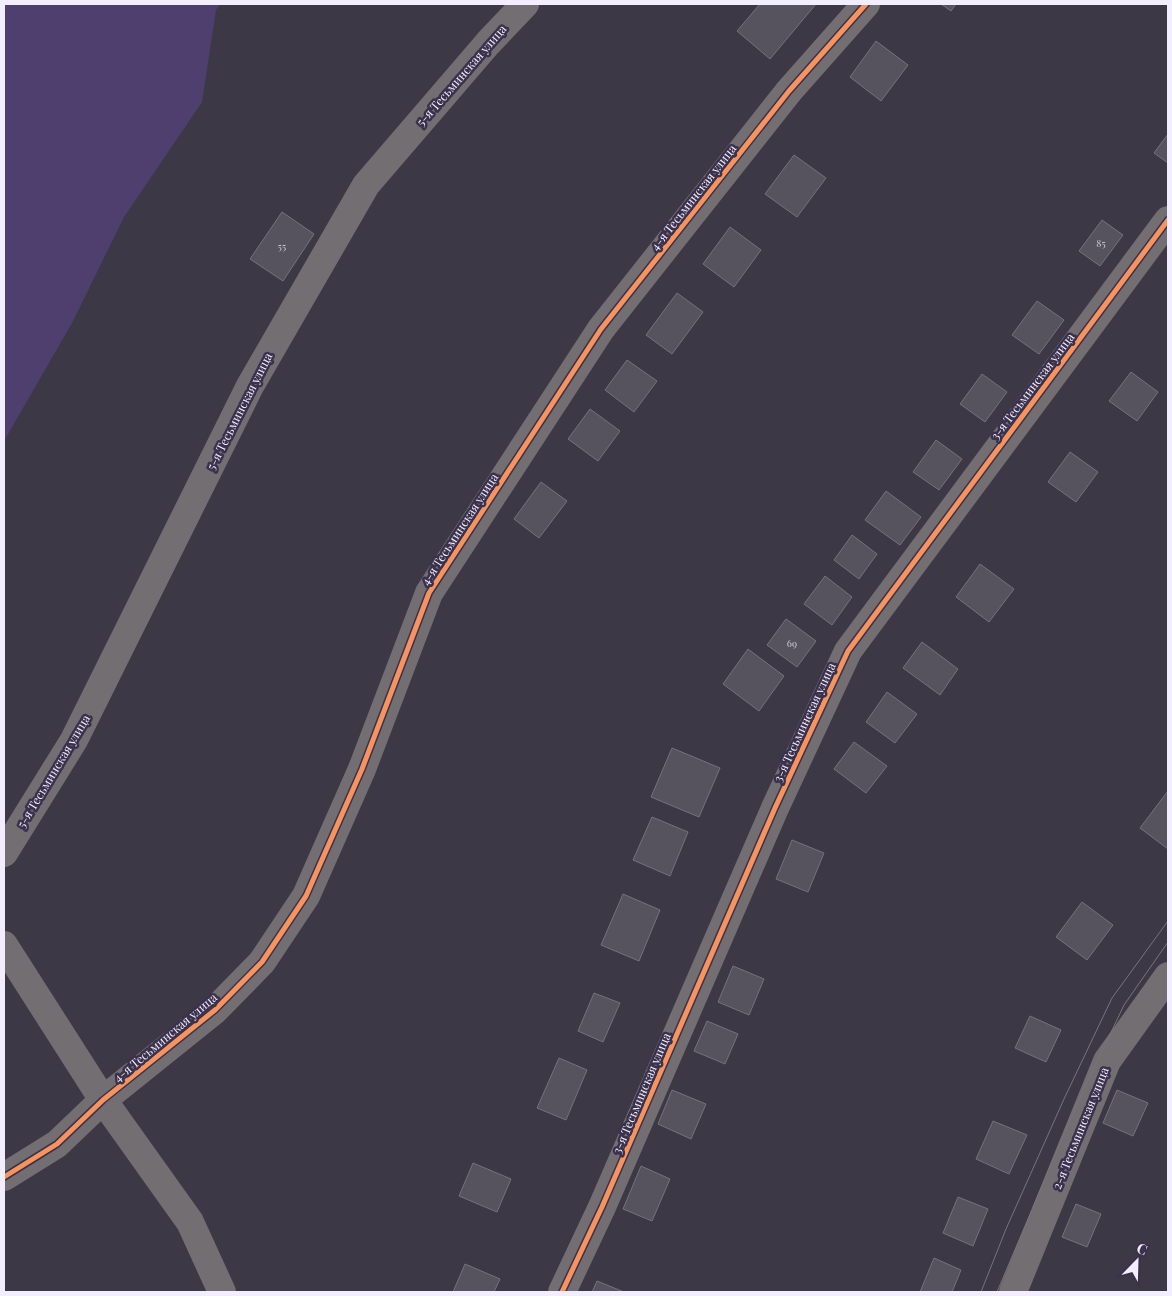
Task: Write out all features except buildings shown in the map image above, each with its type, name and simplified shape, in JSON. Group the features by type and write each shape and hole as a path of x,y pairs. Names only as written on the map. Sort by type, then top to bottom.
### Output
{"street":[{"name":"5-я Тесьминская улица","path":"4,853 74,740 250,386 366,185 488,43 525,4"},
{"name":"4-я Тесьминская улица","path":"4,1177 57,1144 103,1100 215,1010 262,962 306,896 362,769 429,593 601,329 789,91 866,4"},
{"name":"3-я Тесьминская улица","path":"562,1292 602,1207 771,817 848,651 1168,220"},
{"path":"4,945 103,1100 190,1222 222,1292"},
{"name":"2-я Тесьминская улица","path":"1013,1292 1107,1061 1168,976"}],"shaded area":[{"path":"4,4 220,4 216,10 202,102 124,217 72,323 4,441"}],"tram line":[{"path":"981,1292 1006,1229 1064,1099 1112,998 1168,921"},
{"path":"997,1292 1076,1106 1124,1005 1168,942"}],"cycle path":[{"path":"4,1177 57,1144 103,1100 215,1010 262,962 306,896 362,769 429,593 601,329 789,91 866,4"},
{"path":"562,1292 602,1207 775,808 848,651 1168,220"}]}
